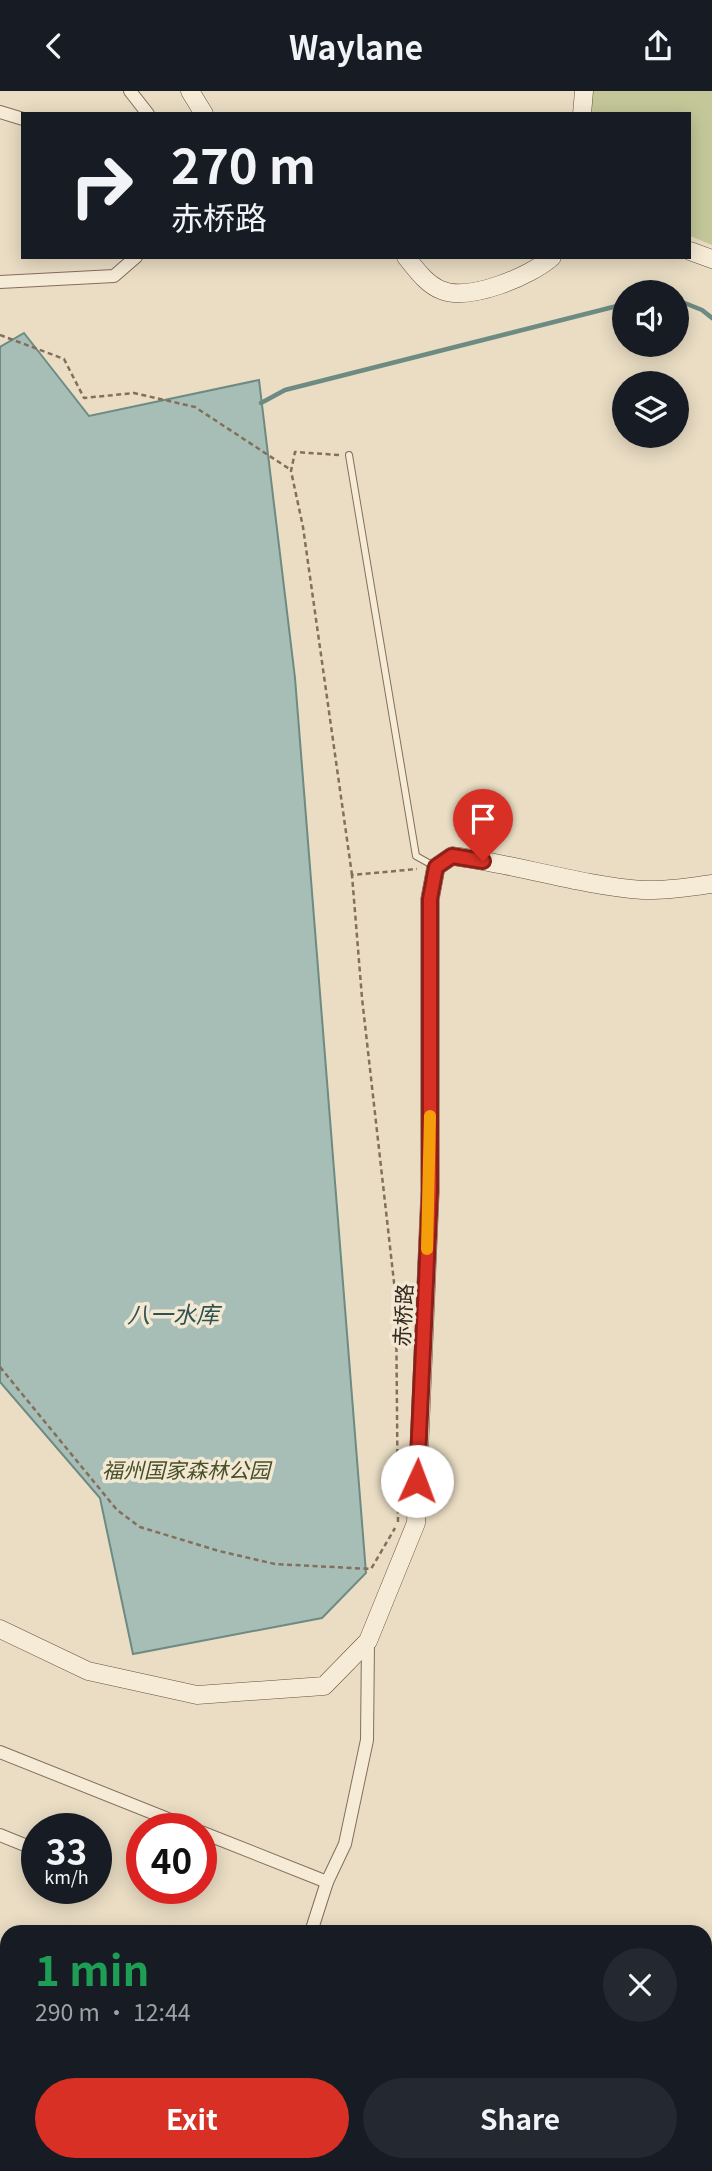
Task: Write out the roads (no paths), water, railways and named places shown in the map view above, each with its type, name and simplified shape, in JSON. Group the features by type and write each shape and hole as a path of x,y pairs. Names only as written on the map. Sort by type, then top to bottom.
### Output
{"street":[{"path":"130,91 146,112"},
{"path":"190,91 203,112"},
{"path":"582,112 584,91"},
{"path":"0,113 21,118"},
{"path":"691,251 712,259"},
{"path":"0,282 114,276 134,259"},
{"path":"408,259 433,287 456,294 471,294 536,268 549,259"},
{"path":"436,867 452,856 582,882 643,890 680,889 712,884"},
{"name":"赤桥路","path":"0,1629 88,1671 197,1695 324,1686 368,1640 416,1523 430,1192 430,899 436,867"},
{"path":"314,1925 327,1882 345,1844 367,1740 368,1640"},
{"path":"0,1752 152,1813"},
{"path":"0,1835 21,1844"},
{"path":"217,1838 327,1882"}],"lane":[{"path":"349,455 416,856 436,867"}],"water":[{"name":"八一水库","path":"24,333 89,416 259,380 295,678 366,1573 322,1618 133,1654 100,1498 0,1382 0,347"}],"waterway":[{"path":"689,305 712,318"},
{"path":"261,403 285,390 612,307"}],"park label":[{"name":"福州国家森林公园","path":"186,1469"}]}
